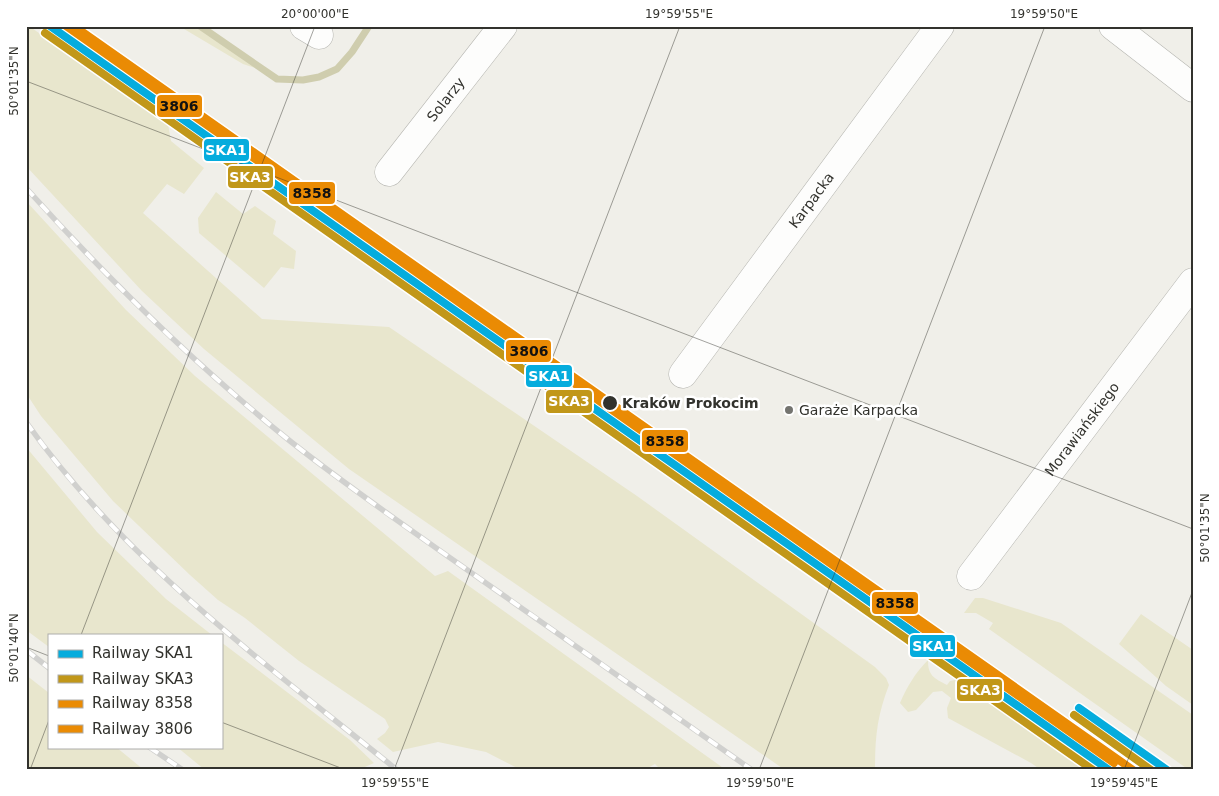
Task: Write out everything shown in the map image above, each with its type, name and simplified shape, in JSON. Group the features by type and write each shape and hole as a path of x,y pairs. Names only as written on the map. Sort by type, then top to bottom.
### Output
{"street":[{"name":"Solarzy","path":"389,172 503,26"},
{"name":"Karpacka","path":"683,374 940,26"},
{"path":"1113,26 1193,88"},
{"name":"Morawiańskiego","path":"971,576 1193,282"}],"shaded area":[{"path":"26,26 29,26 168,124 171,141 204,168 184,194 167,184 143,213 262,319 389,327 637,496 875,667 886,678 889,685 878,727 875,770 785,770 349,469 204,349 142,291 26,166"},
{"path":"179,26 195,26 258,69 243,64"},
{"path":"216,192 243,214 255,206 276,221 273,234 296,251 294,269 281,267 264,288 199,233 198,218"},
{"path":"26,201 126,310 195,376 435,576 448,571 726,770 661,770 655,764 644,770 521,770 486,752 438,742 393,752 377,739 389,727 385,719 299,661 245,618 218,600 113,501 41,416 26,393"},
{"path":"26,447 97,532 166,599 211,634 48,634 48,646 26,630"},
{"path":"975,598 983,598 1061,623 1193,715 1193,770 1189,770 989,629 993,623 976,613 964,613"},
{"path":"1141,614 1193,650 1193,705 1166,686 1119,644"},
{"path":"222,643 350,740 374,763 358,770 205,770 178,748 222,748"},
{"path":"928,660 929,670 935,678 947,685 950,681 960,679 1089,770 1041,770 948,718 947,708 951,698 942,691 933,692 916,710 908,712 900,703 912,680"},
{"path":"26,675 48,692 48,748 117,748 144,770 26,770"}],"waterway":[{"path":"200,26 277,79 303,80 319,77 337,69 352,52 369,26"}],"railway":[{"path":"26,188 88,255 153,320 220,382 290,441 385,512 752,770"},
{"path":"26,422 65,473 107,520 152,565 248,650 397,770"},
{"path":"26,650 48,667"},
{"path":"150,748 183,770"}],"rail line":[{"name":"SKA1","path":"50,26 1109,770"},
{"name":"3806","path":"66,26 1114,763"},
{"name":"8358","path":"74,26 1133,770"},
{"name":"SKA3","path":"45,33 1093,770"},
{"name":"SKA1","path":"1079,708 1167,770"},
{"name":"SKA3","path":"1074,715 1151,770"}],"place":[{"name":"Kraków Prokocim","path":"610,403"},
{"name":"Garaże Karpacka","path":"789,410"}]}
